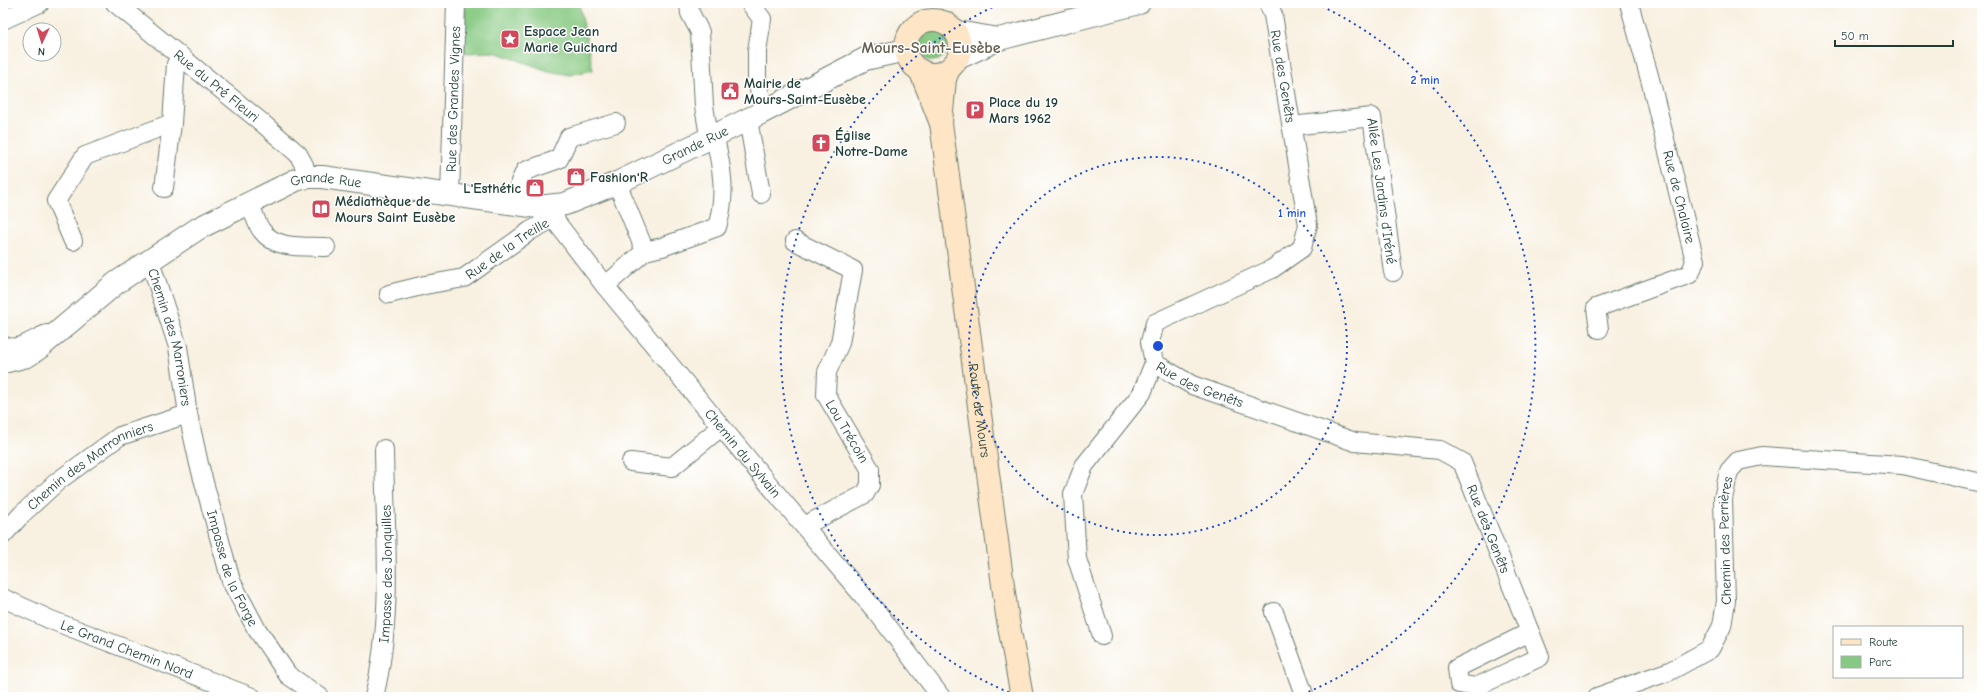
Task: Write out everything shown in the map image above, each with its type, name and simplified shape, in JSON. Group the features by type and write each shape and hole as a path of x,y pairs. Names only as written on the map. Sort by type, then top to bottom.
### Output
{"main road":[{"path":"920,13 936,19 946,19 960,41 954,64 940,73 929,74 920,70 911,61 906,50 907,39 920,13"},
{"name":"Route de Mours","path":"954,64 945,80 941,123 1007,615 1022,697"},
{"name":"Route de Mours","path":"920,70 923,82 941,123"}],"street":[{"path":"3,20 40,3"},
{"name":"Rue du Pré Fleuri","path":"115,3 298,154 304,165 307,177"},
{"name":"Rue des Grandes Vignes","path":"450,195 456,3"},
{"path":"605,286 645,251 717,227 723,209 723,181 704,106 700,32 690,13 689,3"},
{"path":"750,3 762,19 757,51 756,81 756,115 761,194"},
{"path":"954,64 999,39 1140,3"},
{"name":"Rue des Genêts","path":"1268,3 1274,15 1308,225 1302,248 1272,269 1156,322 1150,342 1154,363 1192,385 1356,442 1440,450 1462,462 1530,632"},
{"name":"Rue de Chalaire","path":"1599,329 1596,308 1690,274 1695,261 1651,83 1629,3"},
{"path":"946,19 999,39"},
{"name":"Grande Rue","path":"3,362 27,356 116,284 199,228 296,180 307,177 322,177 517,203 538,207 552,212 565,204 617,183 712,135 756,115 865,59 906,50"},
{"path":"164,188 172,123 176,64 181,56"},
{"name":"Allée Les Jardins d'Iréné","path":"1292,126 1372,117 1393,272"},
{"path":"73,241 56,201 85,156 172,123"},
{"path":"517,203 520,182 525,171 530,168 548,165 559,159 569,137 616,123"},
{"path":"617,183 645,251"},
{"path":"250,202 261,230 268,238 289,245 326,248"},
{"name":"Chemin du Sylvain","path":"552,212 605,286 880,616 941,697"},
{"name":"Rue de la Treille","path":"389,294 425,285 464,278 530,231 552,212"},
{"name":"Lou Trécoin","path":"795,241 853,270 840,343 827,372 826,395 870,469 870,485 865,494 804,526"},
{"name":"Chemin des Marroniers","path":"150,261 178,348 188,414"},
{"path":"3,345 10,348 20,347 47,334 51,337"},
{"path":"1102,636 1077,559 1073,494 1084,466 1142,393 1154,363"},
{"name":"Chemin des Marronniers","path":"3,535 22,514 58,481 120,436 188,414"},
{"name":"Impasse de la Forge","path":"188,414 199,464 231,581 256,628 288,675 320,697"},
{"path":"631,462 672,467 721,427"},
{"name":"Impasse des Jonquilles","path":"374,697 380,670 387,604 384,449"},
{"name":"Chemin des Perrières","path":"1597,697 1670,671 1710,649 1722,626 1726,600 1723,499 1729,471 1738,461 1762,456 1902,465 1982,483"},
{"name":"Le Grand Chemin Nord","path":"3,598 51,620 252,697"},
{"path":"1274,612 1305,697"}],"green space":[{"path":"465,3 579,3 593,70 570,75 548,71 495,52 464,53"},
{"path":"933,31 939,32 947,40 947,52 939,60 933,61 927,60 919,52 918,46 919,40 927,32"}],"place":[{"name":"Espace Jean Marie Guichard","path":"510,39"},
{"name":"Mairie de Mours-Saint-Eusèbe","path":"730,91"},
{"name":"Place du 19 Mars 1962","path":"975,110"},
{"name":"Église Notre-Dame","path":"821,143"},
{"name":"Fashion'R","path":"576,177"},
{"name":"L'Esthétic","path":"535,188"},
{"name":"Médiathèque de Mours Saint Eusèbe","path":"321,209"}],"district":[{"name":"Mours-Saint-Eusèbe","path":"931,48"}]}
